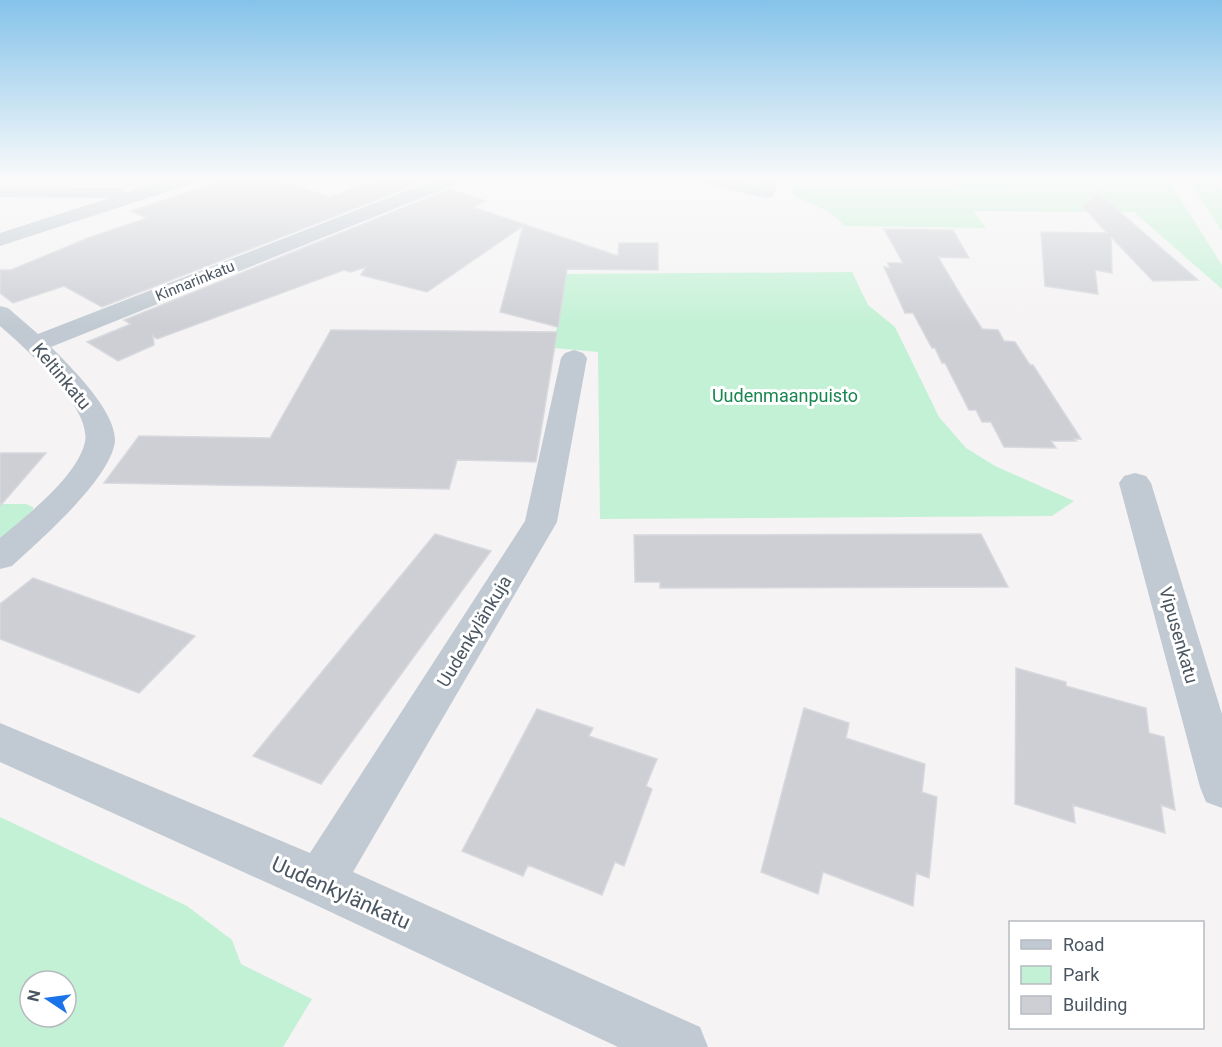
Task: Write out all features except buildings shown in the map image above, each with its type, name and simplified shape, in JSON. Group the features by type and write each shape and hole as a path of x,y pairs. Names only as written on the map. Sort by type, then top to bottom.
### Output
{"street":[{"path":"0,240 40,227"},
{"name":"Kinnarinkatu","path":"36,344 331,227"},
{"name":"Keltinkatu","path":"0,313 36,344 90,408 98,421 100,440 90,462 63,499 0,557"},
{"name":"Uudenkylänkuja","path":"320,882 541,522 574,358"},
{"name":"Vipusenkatu","path":"1135,483 1222,787"},
{"name":"Uudenkylänkatu","path":"0,742 320,882 680,1047"}],"green space":[{"path":"905,227 985,227 986,228"},
{"path":"1151,227 1198,227 1222,265 1222,289"},
{"name":"Uudenmaanpuisto","path":"852,272 868,305 895,327 939,417 966,448 995,466 1074,501 1052,516 600,519 598,352 554,348 564,274"},
{"path":"0,504 26,504 33,507 33,510 0,539"},
{"path":"0,817 187,906 232,940 241,964 312,999 283,1047 0,1047"}]}
